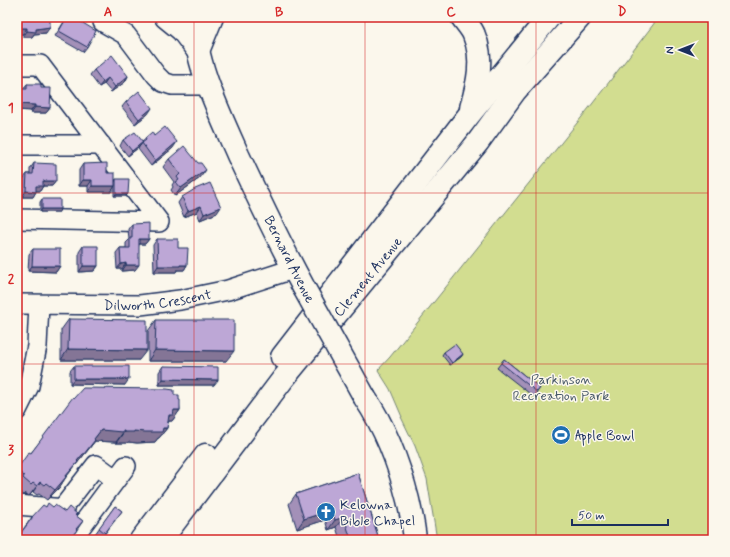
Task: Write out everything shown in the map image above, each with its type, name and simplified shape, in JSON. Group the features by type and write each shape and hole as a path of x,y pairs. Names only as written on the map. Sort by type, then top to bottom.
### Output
{"main road":[{"path":"166,17 182,30 198,51"},
{"name":"Bernard Avenue","path":"194,17 198,51 208,85 252,184 293,269 390,443 402,475 414,527 415,540"},
{"path":"198,51 212,17"},
{"path":"462,17 474,35 480,59 478,82 469,115"},
{"name":"Clement Avenue","path":"141,540 469,115 549,17"},
{"name":"Clement Avenue","path":"161,540 283,379 478,142 515,91 580,17"}],"street":[{"path":"103,22 126,35 163,82 172,85 208,85"},
{"path":"17,65 40,65 160,222 17,219"},
{"path":"17,145 100,145"},
{"name":"Dilworth Crescent","path":"17,304 140,305 180,300 228,290 293,269"},
{"path":"17,410 28,386 37,346 39,305"},
{"path":"62,509 96,465 120,472 71,540"},
{"path":"17,504 91,512"}],"green space":[{"name":"Parkinson Recreation Park","path":"659,17 713,17 713,540 437,540 427,479 415,446 390,389 378,370 593,103"}],"building":[{"path":"17,17 50,17 50,27 36,29 36,32 27,31 27,28 17,28"},
{"path":"67,17 73,17 96,31 87,47 59,31"},
{"path":"112,55 128,76 115,87 108,78 103,82 94,70"},
{"path":"27,84 41,84 41,88 51,88 50,108 17,104 17,89 27,89"},
{"path":"139,91 152,108 139,119 126,102"},
{"path":"165,127 177,142 155,161 142,143 152,132 154,136"},
{"path":"135,132 143,142 132,151 123,140"},
{"path":"184,146 206,170 181,188 176,182 179,180 177,177 180,174 169,159"},
{"path":"34,163 56,164 56,181 43,181 43,186 36,186 36,192 26,191 27,174 33,174"},
{"path":"107,163 107,173 115,173 115,186 92,186 92,180 83,180 83,164"},
{"path":"116,179 129,179 128,194 116,194"},
{"path":"210,183 221,207 204,214 201,206 188,211 182,197 195,189"},
{"path":"42,199 60,199 60,209 42,209"},
{"path":"149,223 149,239 139,239 139,265 126,265 126,263 121,264 120,248 130,248 132,224"},
{"path":"157,239 178,239 178,248 188,248 187,265 158,266"},
{"path":"83,246 98,246 98,266 83,266"},
{"path":"33,249 60,249 60,266 32,266"},
{"path":"69,319 147,320 147,350 68,349"},
{"path":"156,320 234,320 234,351 155,350"},
{"path":"455,344 463,354 452,363 444,352"},
{"path":"504,359 540,388 537,392 501,363"},
{"path":"74,366 129,366 129,379 74,379"},
{"path":"163,366 218,367 218,380 163,379"},
{"path":"83,388 174,390 174,395 179,395 180,410 174,410 173,415 169,415 167,428 163,428 162,432 122,432 101,430 94,439 95,440 55,490 46,483 44,485 40,482 37,486 33,483 31,485 23,478 24,476 17,469 29,452 31,453 73,397 74,398"},
{"name":"Kelowna Bible Chapel","path":"358,473 378,536 367,540 351,540 344,517 335,520 332,510 304,519 296,494"},
{"path":"48,503 53,507 55,505 65,512 69,507 77,514 75,515 83,521 69,540 17,540 32,517 43,505 46,507"},
{"path":"115,506 122,511 105,533 99,528"}],"place":[{"name":"Apple Bowl","path":"561,435"},
{"name":"Kelowna Bible Chapel","path":"326,512"}]}
